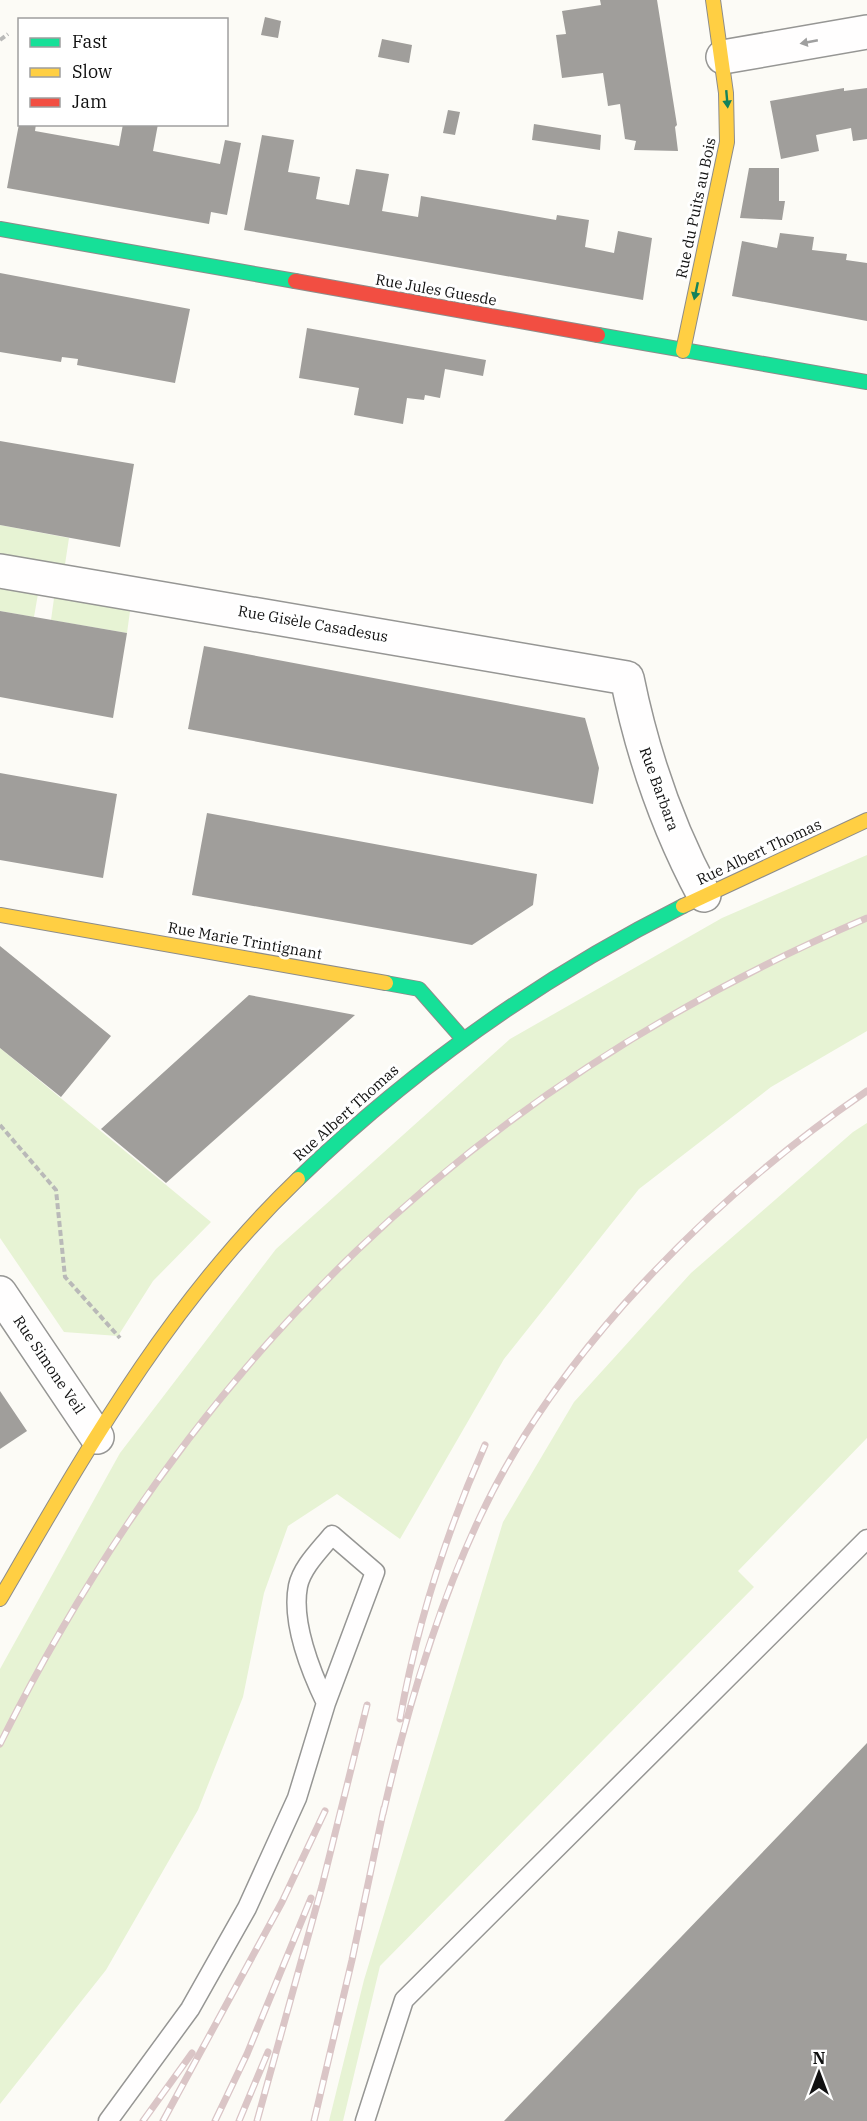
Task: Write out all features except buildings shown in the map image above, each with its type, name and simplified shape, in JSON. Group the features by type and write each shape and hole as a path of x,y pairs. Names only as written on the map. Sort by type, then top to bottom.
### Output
{"street":[{"name":"Rue du Puits au Bois","path":"683,351 727,142 728,107 723,57 713,0"},
{"path":"723,57 867,32"},
{"name":"Rue Jules Guesde","path":"0,230 867,382"},
{"name":"Rue Gisèle Casadesus","path":"0,571 627,678"},
{"name":"Rue Barbara","path":"627,678 638,731 688,866 704,895"},
{"name":"Rue Albert Thomas","path":"0,1599 142,1364 199,1287 294,1183 378,1104 463,1039 586,958 704,895 867,820"},
{"name":"Rue Marie Trintignant","path":"0,915 419,989 463,1039"},
{"name":"Rue Simone Veil","path":"0,1293 97,1437"}],"lane":[{"path":"108,2121 190,2008 247,1908 297,1798 326,1703 375,1572 332,1535 310,1562 298,1585 299,1624 312,1674 326,1703"},
{"path":"364,2121 404,2000 867,1539"}],"path":[{"path":"0,40 8,34"},
{"path":"0,1125 56,1190 66,1277 142,1364"}],"green space":[{"path":"0,525 69,538 64,571 0,559"},
{"path":"0,581 39,588 34,617 0,611"},
{"path":"55,591 131,604 127,633 51,620"},
{"path":"867,855 867,1031 771,1087 639,1189 504,1359 400,1539 337,1494 288,1526 264,1593 243,1697 198,1810 106,1970 0,2104 0,1669 120,1453 276,1249 510,1039 722,918"},
{"path":"0,1048 211,1222 153,1281 118,1336 64,1332 0,1238"},
{"path":"867,1123 867,1438 738,1571 754,1587 380,1966 343,2121 329,2121 364,1980 503,1522 574,1402 691,1273 853,1132"}],"railway":[{"path":"0,1744 76,1605 160,1477 254,1358 357,1250 469,1152 592,1064 724,986 867,918"},
{"path":"383,1814 412,1700 436,1625 464,1552 513,1455 552,1394 597,1336 646,1280 699,1227 810,1132 867,1091"},
{"path":"400,1719 415,1648 434,1579 445,1545 485,1445"},
{"path":"257,2121 322,1886 367,1705"},
{"path":"314,2121 352,1960 384,1808"},
{"path":"163,2121 282,1902 325,1811"},
{"path":"215,2121 247,2054 311,1898"},
{"path":"239,2121 268,2052"},
{"path":"143,2121 192,2053"}],"traffic: fast":[{"path":"0,229 295,281"},
{"path":"598,335 867,382"},
{"path":"298,1179 386,1100 480,1028 579,963 683,906"},
{"path":"386,983 419,989 463,1039"}],"traffic: slow":[{"path":"683,351 727,142 726,93 713,0"},
{"path":"683,906 867,820"},
{"path":"0,915 386,983"},
{"path":"0,1599 99,1432 170,1326 252,1226 298,1179"}],"traffic: jam":[{"path":"295,281 598,335"}]}
